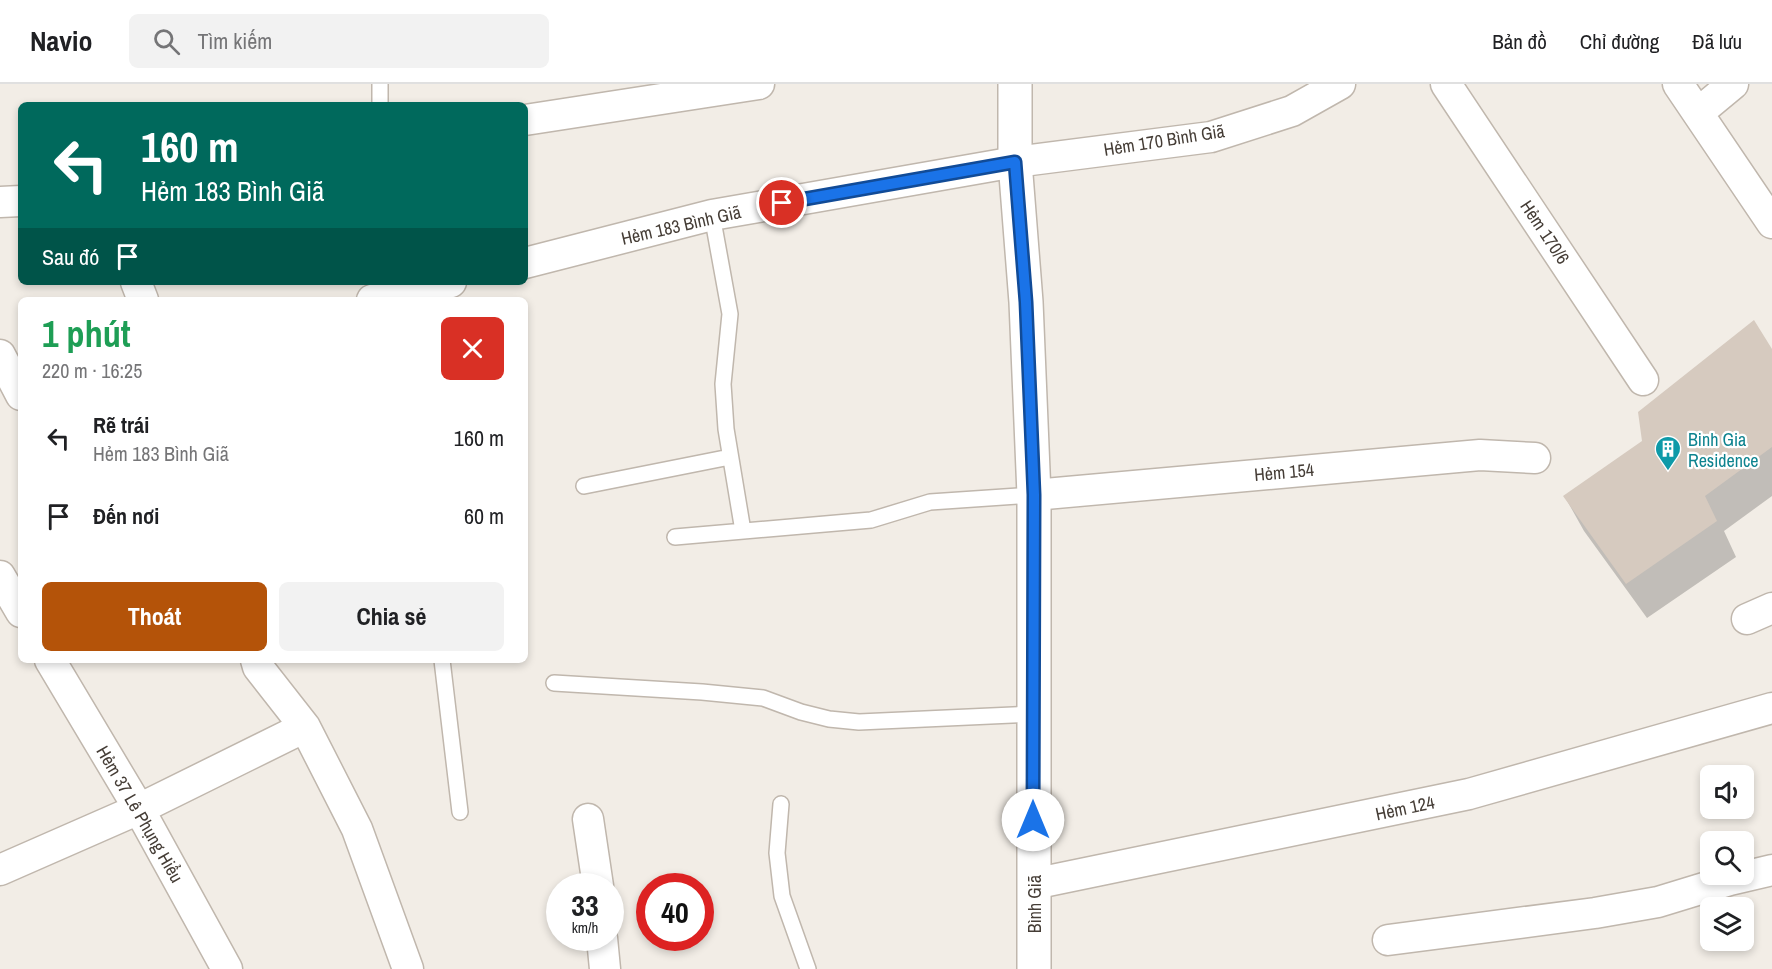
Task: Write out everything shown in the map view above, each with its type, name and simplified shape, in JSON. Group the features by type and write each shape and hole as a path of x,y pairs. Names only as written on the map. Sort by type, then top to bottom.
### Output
{"street":[{"path":"528,120 759,84"},
{"name":"Bình Giã","path":"1015,84 1015,162 1026,302 1034,495 1034,969"},
{"name":"Hẻm 170 Bình Giã","path":"1015,162 1211,136 1292,111 1340,84"},
{"name":"Hẻm 170/6","path":"1446,84 1643,380"},
{"path":"1678,84 1772,223"},
{"path":"1698,113 1732,84"},
{"name":"Hẻm 183 Bình Giã","path":"528,262 712,215 1015,162"},
{"path":"0,202 18,201"},
{"path":"394,297 440,285"},
{"path":"0,355 18,389"},
{"name":"Hẻm 154","path":"1034,495 1480,455 1534,458"},
{"path":"0,576 18,607"},
{"name":"Hẻm 37 Lê Phụng Hiểu","path":"52,663 139,809 227,969"},
{"path":"257,663 305,728 357,829 408,969"},
{"name":"Hẻm 124","path":"1033,884 1469,794 1772,708"},
{"path":"0,870 139,809 305,728"},
{"path":"588,819 596,873"},
{"path":"1388,940 1647,904 1772,870"},
{"path":"603,951 605,969"}],"lane":[{"path":"380,84 380,102"},
{"path":"712,215 730,314 723,384 730,457 742,531"},
{"path":"584,486 730,457"},
{"path":"675,537 871,520 930,502 1034,495"},
{"path":"442,663 460,812"},
{"path":"554,683 764,698 801,712 859,723 1033,714"},
{"path":"781,804 777,853 782,896 808,969"}],"building":[{"name":"Binh Gia Residence","path":"1754,320 1772,349 1772,447 1705,496 1717,521 1626,584 1563,496 1642,441 1638,412"}],"place":[{"name":"Binh Gia Residence","path":"1668,472"}],"route":[{"path":"782,203 1015,162 1026,302 1034,495 1033,820"}]}
